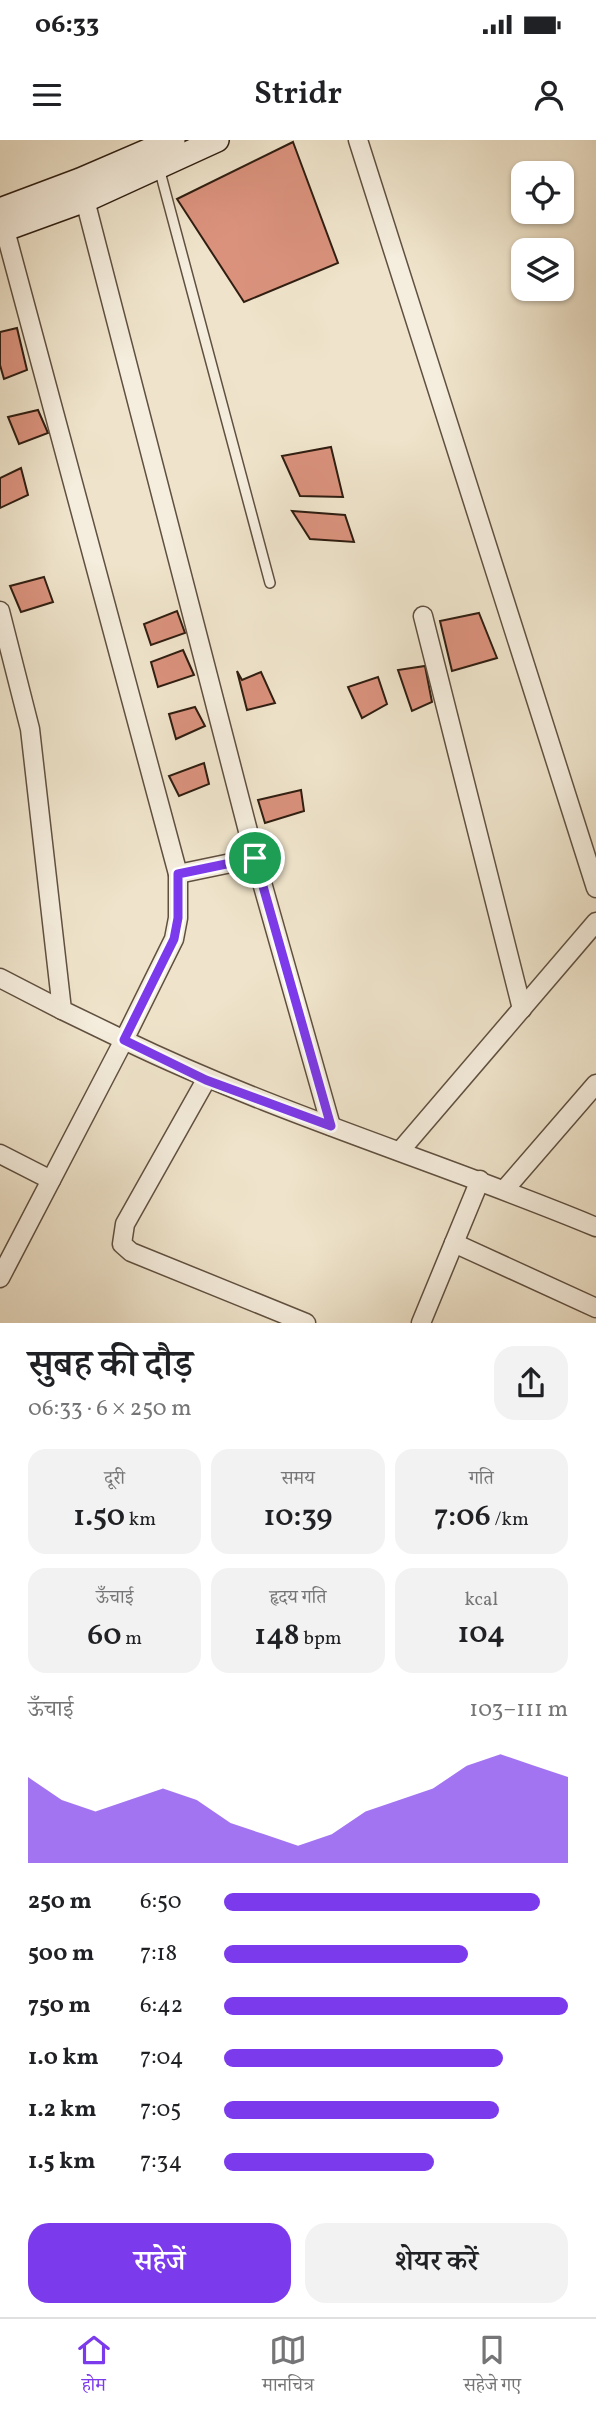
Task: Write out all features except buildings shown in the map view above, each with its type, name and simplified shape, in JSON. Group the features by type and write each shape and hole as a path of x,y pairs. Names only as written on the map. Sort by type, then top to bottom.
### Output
{"street":[{"path":"2,224 80,180 173,140"},
{"path":"2,224 85,200 217,140"},
{"path":"358,140 596,888"},
{"path":"85,200 255,858 331,1126"},
{"path":"0,1278 174,939 178,918 178,874 2,224"},
{"path":"0,611 30,729 62,1010"},
{"path":"423,617 522,1010"},
{"path":"178,874 255,858"},
{"path":"400,1151 596,922"},
{"path":"0,978 206,1080 505,1189 596,1227"},
{"path":"206,1080 125,1224 122,1244 131,1252 306,1323"},
{"path":"505,1189 596,1084"},
{"path":"0,1154 51,1180"},
{"path":"421,1323 480,1180"},
{"path":"454,1243 596,1308"}],"lane":[{"path":"159,168 270,583"}],"route":[{"path":"255,858 331,1126 206,1080 124,1040 174,939 178,918 178,874 255,858"}]}
